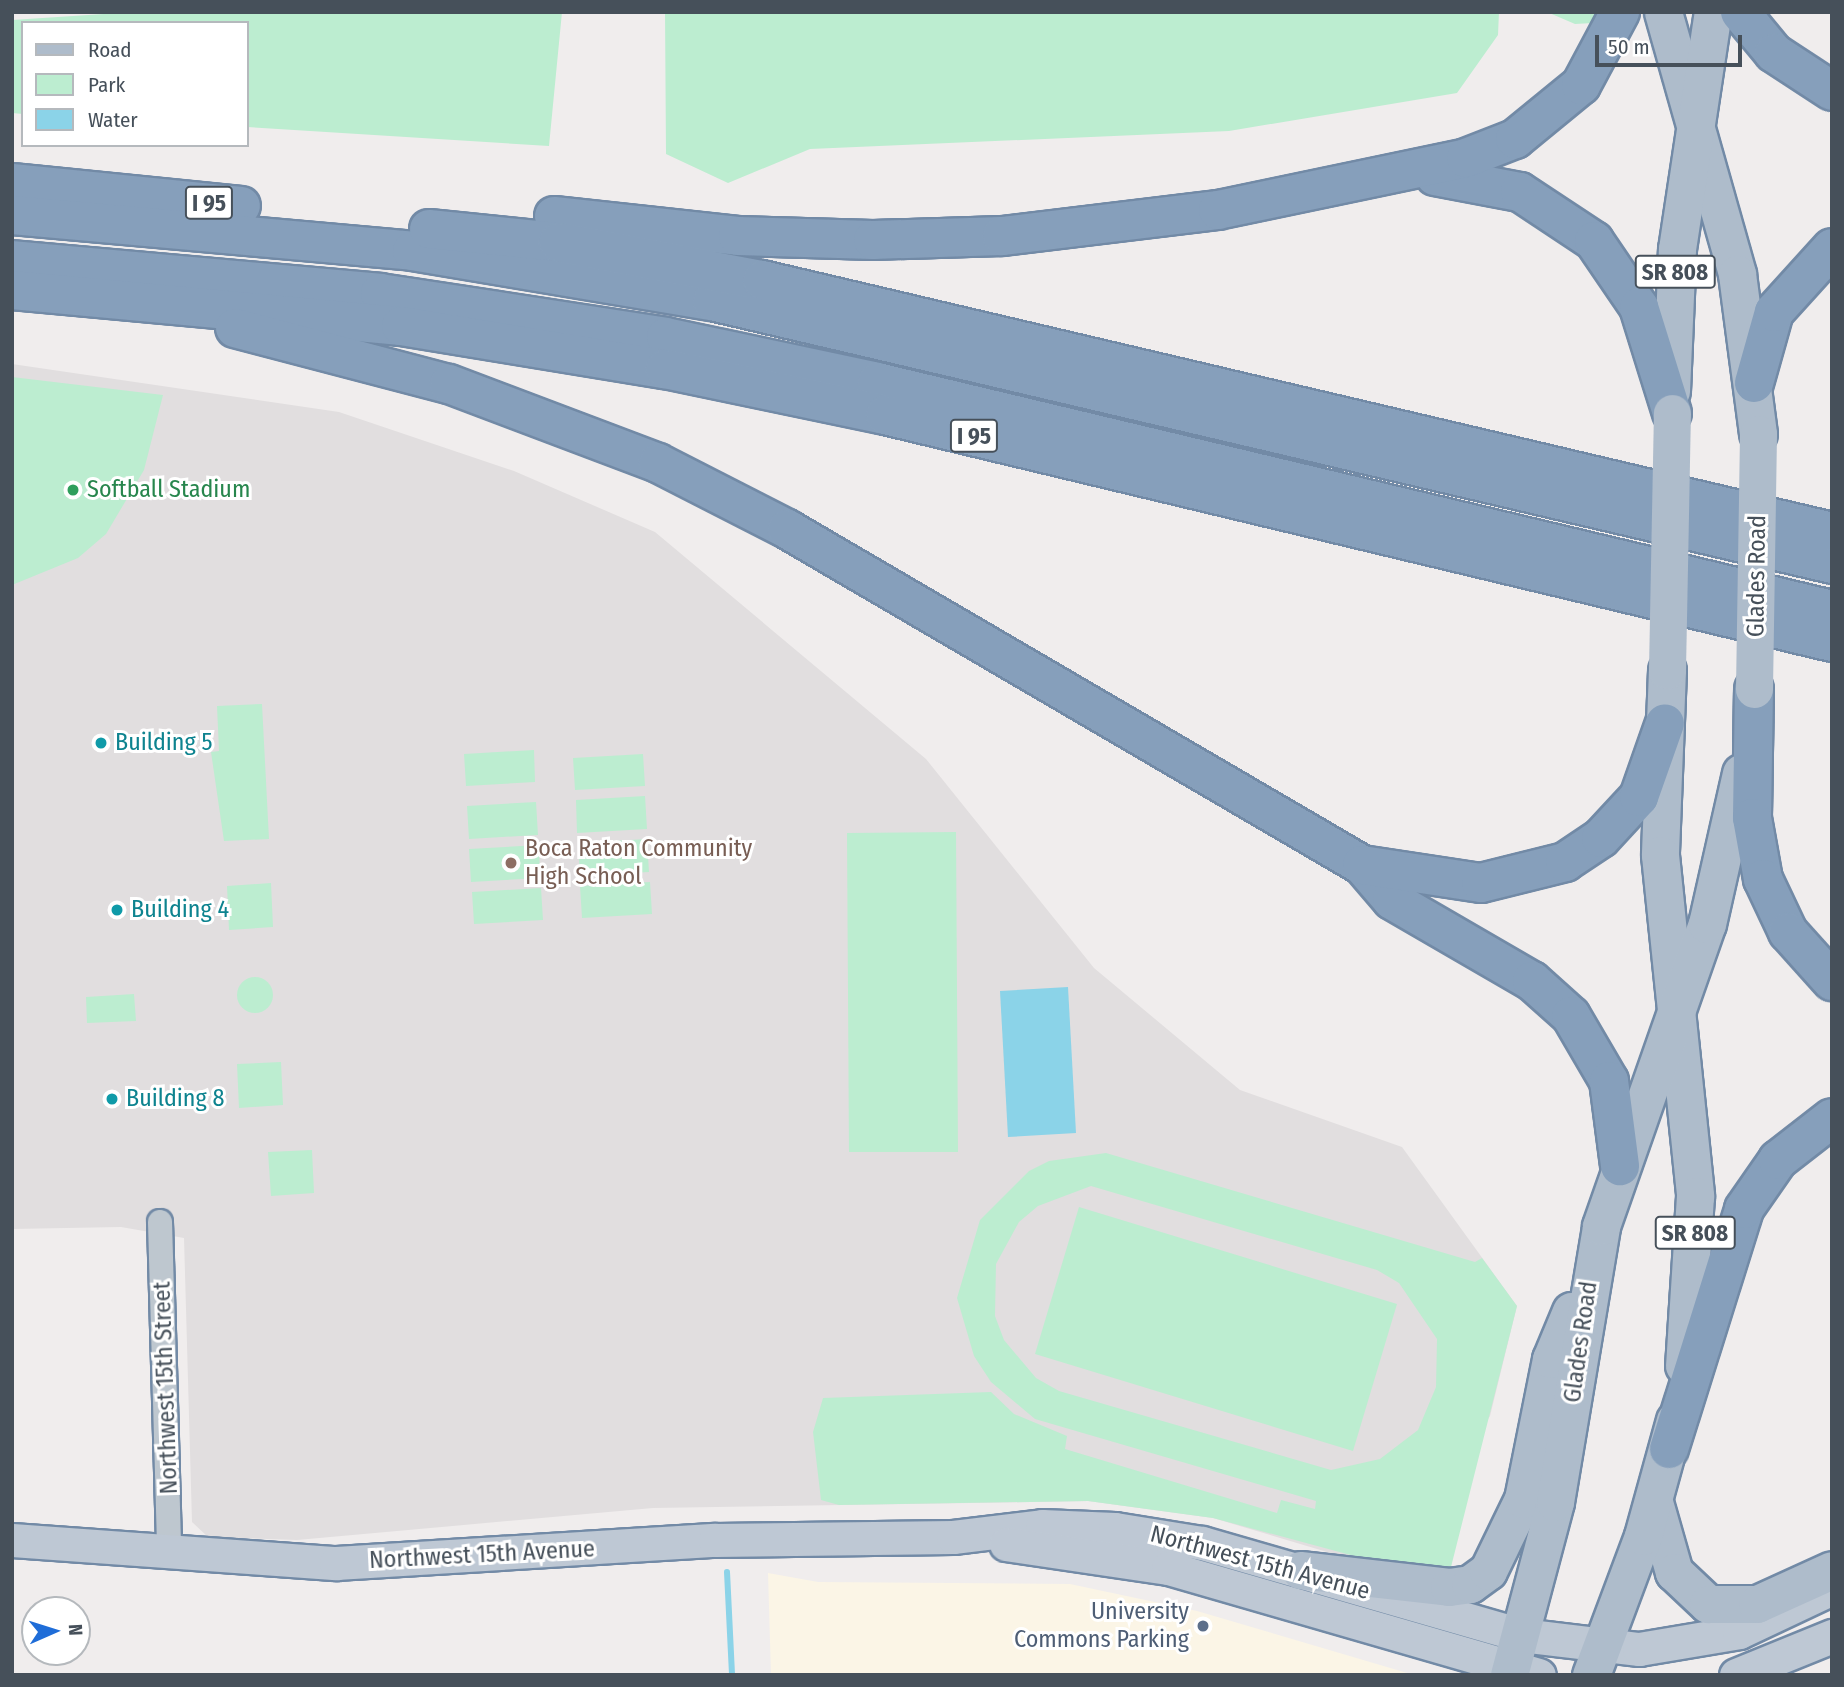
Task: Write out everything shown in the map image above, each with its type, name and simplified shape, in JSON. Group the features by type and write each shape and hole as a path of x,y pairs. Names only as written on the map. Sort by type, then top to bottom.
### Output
{"highway":[{"path":"405,226 532,215 781,238 1002,236 1149,220 1367,181 1482,154 1529,131 1581,85 1620,12"},
{"path":"1740,12 1774,53 1832,91"},
{"path":"1367,181 1478,179 1520,192 1565,216 1602,249 1631,290 1672,413"},
{"name":"I 95","path":"12,183 558,242 775,283 1832,532"},
{"path":"12,215 412,251 712,301 1832,564"},
{"path":"1754,383 1774,312 1832,248"},
{"path":"12,260 380,293 666,337 891,385 1832,610"},
{"name":"I 95","path":"12,290 454,333 757,387 1832,642"},
{"path":"104,297 420,375 658,463 787,529 1362,865 1392,900 1532,981 1571,1016 1609,1081 1620,1166"},
{"path":"1754,690 1752,818 1763,879 1788,932 1832,981"},
{"path":"1362,865 1481,883 1565,862 1601,838 1639,797 1665,723"},
{"path":"1669,1449 1744,1209 1778,1160 1832,1118"}],"main road":[{"name":"Glades Road","path":"1520,1673 1521,1634 1562,1468 1593,1259 1620,1166 1675,1016 1719,884 1754,690 1758,434 1754,383 1737,274 1664,12"},
{"name":"Glades Road","path":"1596,1661 1654,1502 1669,1449 1686,1350 1695,1233 1692,1128 1675,1016 1660,855 1677,249 1697,133 1713,12"},
{"path":"1300,1570 1449,1587 1470,1584 1489,1571 1523,1499 1551,1359 1593,1259"},
{"path":"1654,1502 1674,1572 1708,1604 1757,1604 1832,1570"}],"street":[{"name":"Northwest 15th Street","path":"160,1222 169,1554"},
{"name":"Northwest 15th Avenue","path":"12,1540 169,1554 336,1563 715,1540 953,1537 1042,1526 1115,1529 1202,1543 1521,1634 1596,1661 1739,1633 1801,1608 1832,1588"},
{"name":"Northwest 15th Avenue","path":"953,1537 1168,1568 1520,1673"},
{"path":"1736,1675 1832,1636"}],"shaded area":[{"name":"Boca Raton Community High School","path":"12,364 339,412 514,471 655,532 926,759 1094,968 1240,1090 1402,1147 1517,1306 1490,1416 1391,1571 1213,1518 1088,1501 653,1508 297,1540 208,1537 192,1522 184,1238 121,1227 12,1229"},
{"path":"768,1573 818,1582 1070,1584 1197,1611 1414,1675 771,1675"}],"green space":[{"path":"134,12 562,12 549,146 248,127 248,21 21,21 21,114 12,113 12,20"},
{"path":"665,12 1499,12 1498,35 1457,93 1229,131 810,149 728,183 666,154"},
{"path":"1547,12 1596,12 1593,23 1575,24"},
{"name":"Softball Stadium","path":"12,377 163,395 144,470 106,534 78,558 12,585"},
{"path":"262,704 269,839 224,841 211,752 219,751 217,706"},
{"path":"534,750 535,782 466,786 464,754"},
{"path":"643,754 645,786 575,790 573,758"},
{"path":"645,796 647,829 577,833 576,800"},
{"path":"536,802 538,835 469,839 467,806"},
{"path":"956,832 958,1152 849,1152 847,833"},
{"path":"647,839 649,872 580,876 578,843"},
{"path":"539,845 540,878 471,882 469,849"},
{"path":"650,882 652,914 582,918 580,886"},
{"path":"271,883 273,927 229,930 227,886"},
{"path":"541,888 543,920 474,924 472,892"},
{"path":"255,977 268,982 273,995 268,1008 255,1013 242,1008 237,995 242,982"},
{"path":"134,994 136,1021 87,1023 86,997"},
{"path":"281,1062 283,1105 239,1108 237,1064"},
{"path":"312,1150 314,1193 271,1196 268,1152"},
{"path":"1106,1153 1475,1262 1482,1258 1517,1306 1450,1571 1395,1567 1213,1518 1088,1501 839,1505 821,1500 813,1432 823,1398 991,1392 1014,1414 1067,1436 1065,1449 1277,1513 1281,1500 1315,1509 1316,1501 1035,1419 991,1382 974,1356 957,1298 980,1220 1029,1171 1049,1161","holes":["1091,1186 1377,1270 1399,1283 1437,1339 1436,1387 1418,1430 1380,1459 1331,1470 1059,1391 1036,1378 1004,1340 995,1316 996,1264 1019,1222 1038,1206"]},
{"path":"1079,1207 1397,1304 1353,1451 1035,1354"}],"water":[{"path":"1068,987 1076,1133 1008,1137 1000,991"}],"waterway":[{"path":"727,1572 732,1675"}],"place":[{"name":"Softball Stadium","path":"73,490"},
{"name":"Building 5","path":"101,743"},
{"name":"Boca Raton Community High School","path":"511,863"},
{"name":"Building 4","path":"117,910"},
{"name":"Building 8","path":"112,1099"},
{"name":"University Commons Parking","path":"1203,1626"}]}
